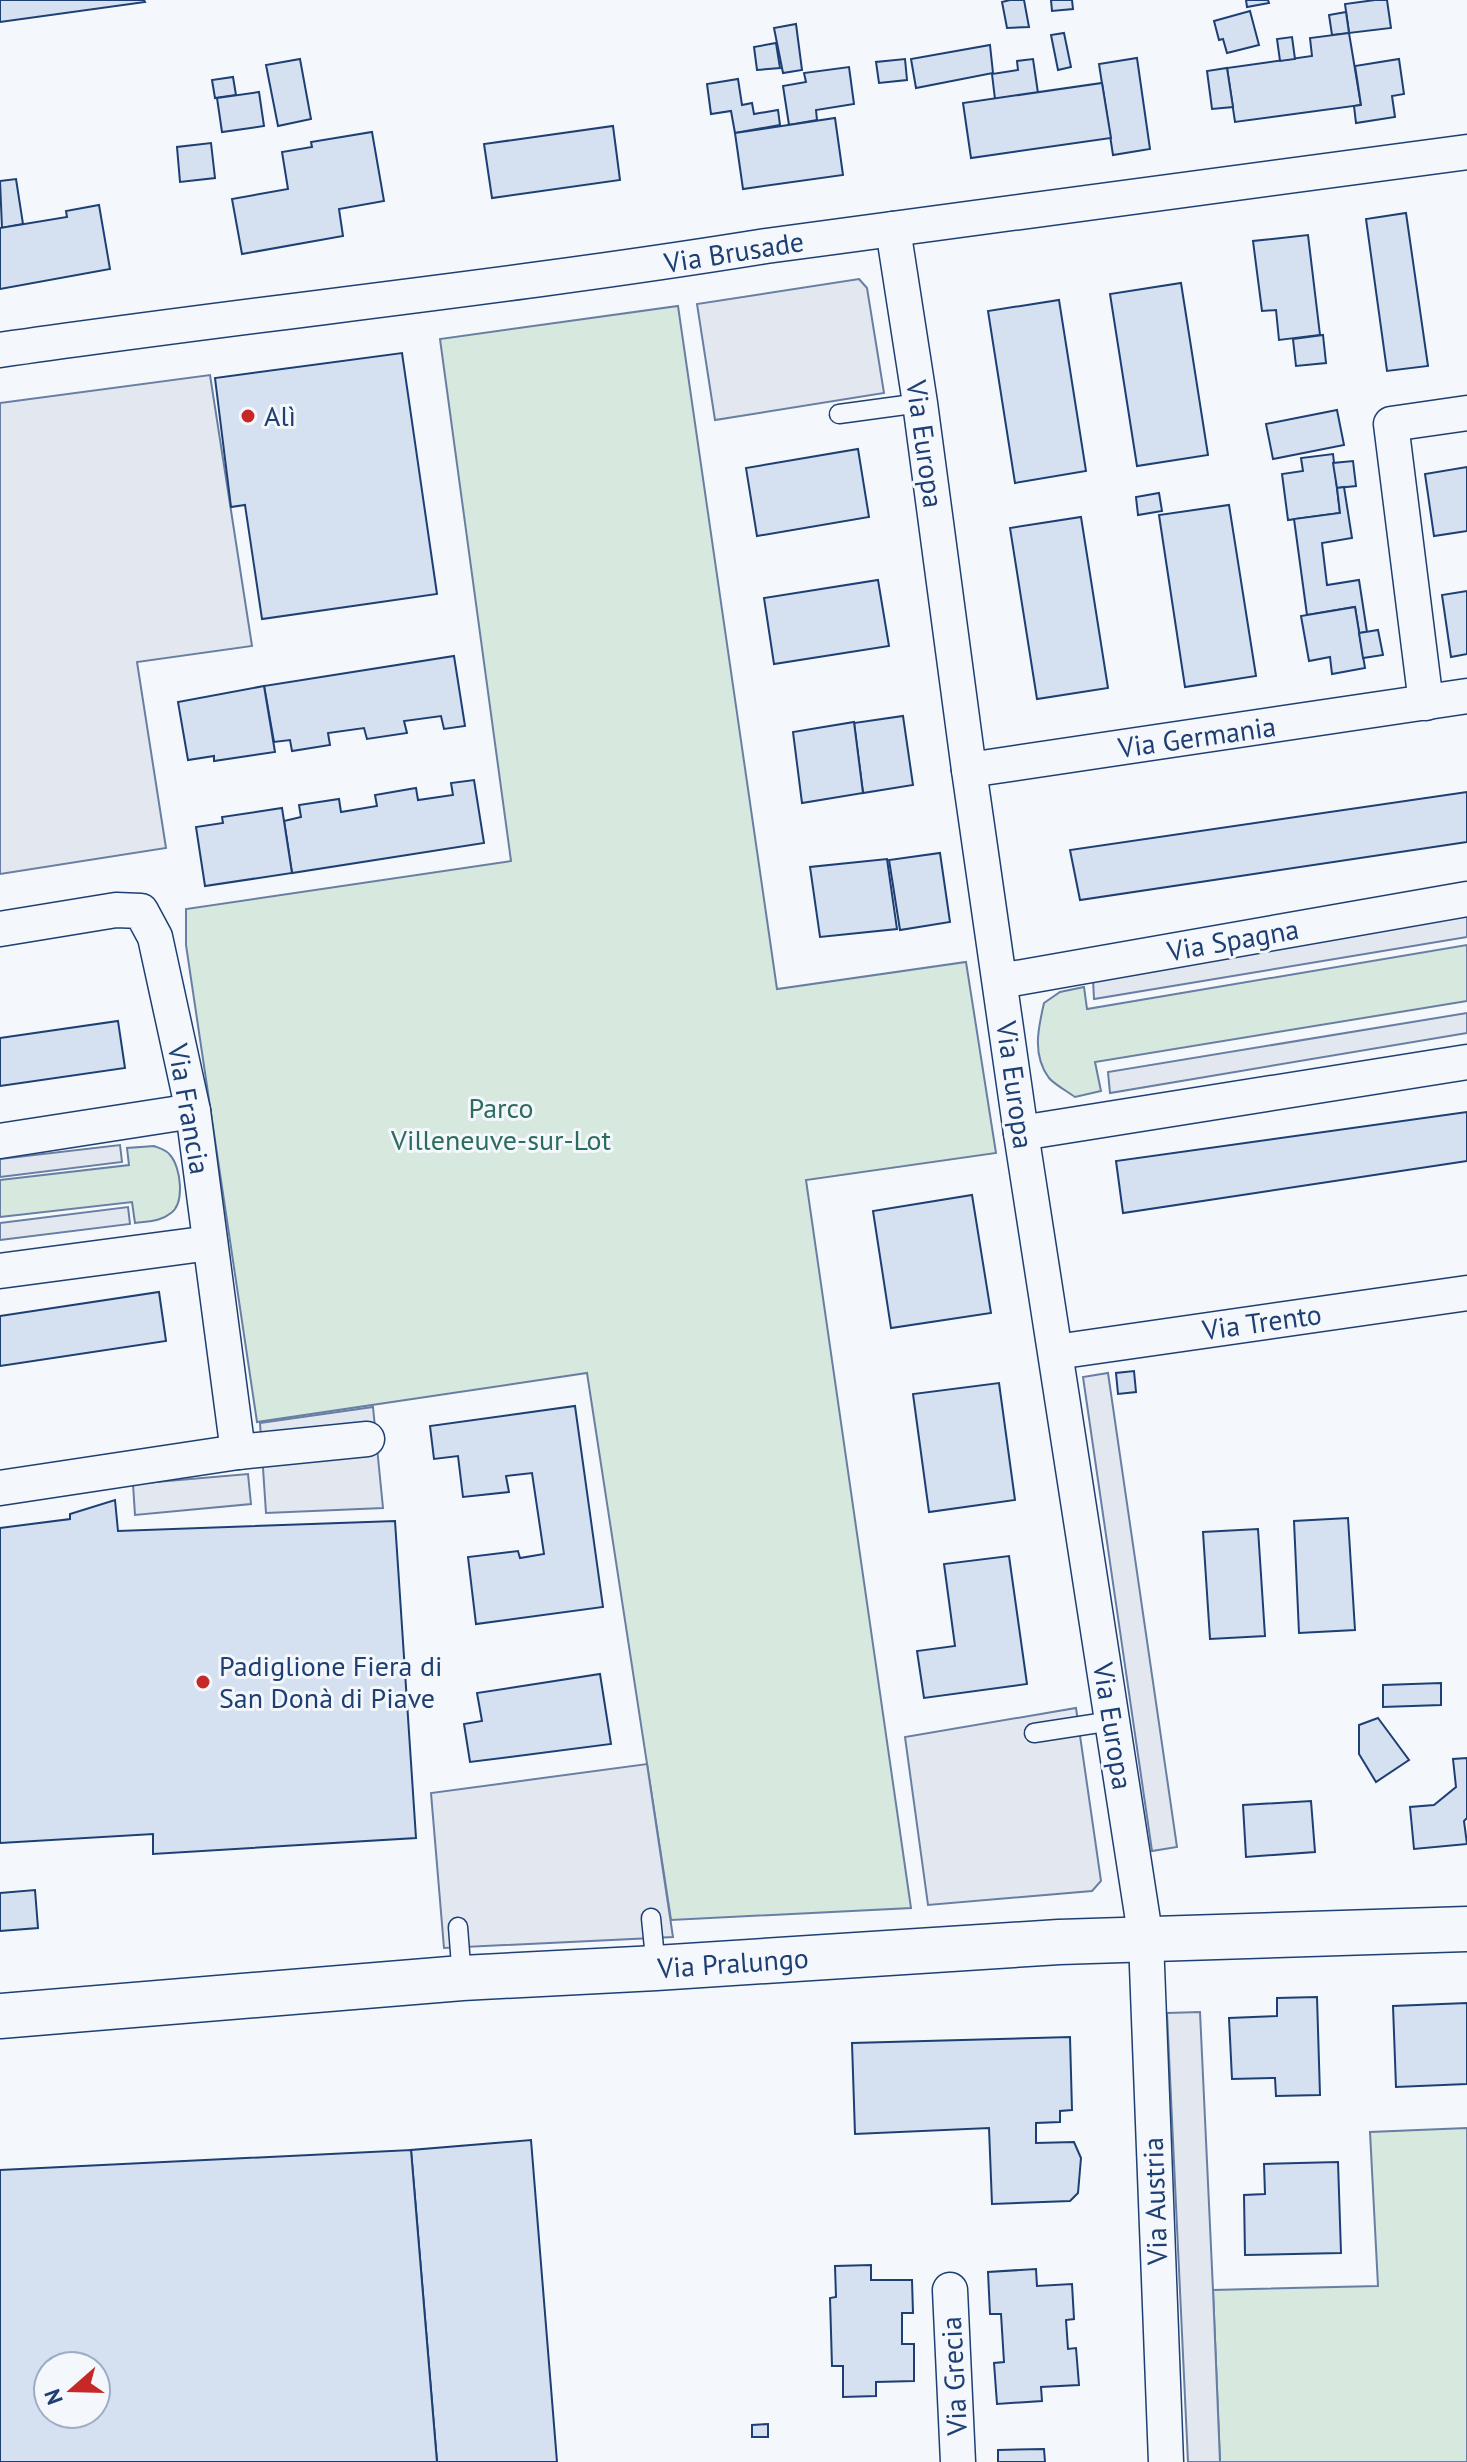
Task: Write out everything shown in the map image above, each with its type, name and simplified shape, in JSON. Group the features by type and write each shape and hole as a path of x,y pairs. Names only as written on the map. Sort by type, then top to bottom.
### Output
{"street":[{"name":"Via Brusade","path":"0,350 1467,152"},
{"name":"Via Europa","path":"893,229 1021,1133 1146,1940"},
{"path":"1426,703 1391,424 1467,413"},
{"name":"Via Germania","path":"969,770 1467,696"},
{"name":"Via Spagna","path":"1000,981 1467,899"},
{"name":"Via Francia","path":"0,929 116,910 141,911 155,937 193,1111 238,1452"},
{"path":"1021,1133 1467,1062"},
{"path":"0,1141 193,1111"},
{"path":"0,1271 210,1243"},
{"name":"Via Trento","path":"1056,1352 1467,1293"},
{"path":"0,1488 238,1452 367,1439"},
{"name":"Via Pralungo","path":"0,2016 462,1978 1059,1942 1467,1929"},
{"name":"Via Austria","path":"1146,1940 1166,2462"},
{"name":"Via Grecia","path":"950,2290 958,2462"}],"lane":[{"path":"839,414 920,403"},
{"path":"1034,1733 1112,1721"},
{"path":"651,1918 656,1968"},
{"path":"458,1927 462,1978"}],"green space":[{"name":"Parco Villeneuve-sur-Lot","path":"678,306 777,989 966,962 996,1153 806,1180 911,1908 671,1920 587,1373 257,1422 186,945 186,909 511,861 440,339"},
{"path":"1467,945 1467,1001 1095,1062 1101,1091 1075,1097 1049,1078 1040,1060 1038,1032 1044,1003 1060,992 1084,987 1087,1009"},
{"path":"154,1146 169,1153 179,1176 178,1201 171,1213 163,1218 135,1223 132,1202 0,1217 0,1180 129,1165 127,1148"},
{"path":"1467,2128 1467,2462 1220,2462 1213,2290 1378,2286 1370,2132"}],"shaded area":[{"path":"859,279 867,288 884,393 715,420 697,304"},
{"path":"210,375 252,646 137,662 166,848 0,874 0,403"},
{"path":"1467,915 1467,937 1094,999 1093,979"},
{"path":"1467,1013 1467,1033 1110,1093 1108,1072"},
{"path":"120,1145 122,1162 0,1177 0,1159"},
{"path":"128,1207 130,1224 0,1240 0,1223"},
{"path":"1108,1373 1177,1847 1152,1851 1083,1377"},
{"path":"373,1407 383,1508 266,1513 260,1423"},
{"path":"248,1474 251,1504 135,1515 133,1484"},
{"path":"1076,1708 1101,1881 1092,1891 928,1905 905,1737"},
{"path":"647,1764 673,1937 444,1948 431,1793"},
{"path":"1200,2012 1220,2462 1188,2462 1167,2013"}],"building":[{"path":"0,0 144,0 145,2 0,22"},
{"path":"1024,0 1029,27 1007,28 1002,2"},
{"path":"1051,0 1072,0 1073,9 1052,11"},
{"path":"1246,0 1268,0 1269,3 1247,7"},
{"path":"1387,0 1391,28 1349,33 1345,4"},
{"path":"1250,11 1259,45 1227,53 1223,39 1219,40 1214,21"},
{"path":"1346,12 1349,33 1332,35 1329,15"},
{"path":"796,24 802,70 783,73 774,28"},
{"path":"1064,33 1071,67 1058,70 1051,35"},
{"path":"1349,33 1361,105 1235,122 1227,68 1312,56 1310,38"},
{"path":"1292,37 1295,59 1280,61 1277,39"},
{"path":"776,43 780,68 757,70 754,47"},
{"path":"990,45 993,73 916,88 911,59"},
{"path":"1137,58 1150,149 1113,155 1099,64"},
{"path":"300,59 311,119 278,126 266,65"},
{"path":"905,59 907,80 879,83 876,62"},
{"path":"1033,59 1038,93 995,99 992,74 1018,70 1017,61"},
{"path":"1399,59 1404,94 1392,96 1395,117 1356,123 1354,106 1361,105 1355,66"},
{"path":"849,67 854,104 816,110 817,120 789,125 783,86 806,82 804,73"},
{"path":"1227,68 1233,107 1212,109 1207,71"},
{"path":"233,77 236,95 215,98 212,80"},
{"path":"738,79 742,105 752,103 754,114 778,110 780,125 735,133 731,111 711,114 707,84"},
{"path":"1102,83 1111,138 971,158 963,103"},
{"path":"259,92 264,126 222,132 217,98"},
{"path":"835,118 843,175 743,189 735,133"},
{"path":"613,126 620,180 492,198 484,144"},
{"path":"372,132 384,201 339,209 343,236 242,254 232,199 288,189 282,152 312,147 311,142"},
{"path":"211,143 215,178 180,182 177,147"},
{"path":"16,179 23,224 2,228 0,181"},
{"path":"99,205 110,269 0,289 0,228 67,217 66,211"},
{"path":"1406,213 1428,366 1387,371 1366,219"},
{"path":"1308,235 1320,335 1279,340 1276,310 1262,311 1253,241"},
{"path":"1181,283 1208,455 1137,466 1110,294"},
{"path":"1059,300 1086,471 1015,483 988,311"},
{"path":"1323,335 1326,363 1296,366 1293,339"},
{"path":"402,353 437,594 262,619 245,505 231,507 215,378"},
{"path":"1337,410 1344,445 1273,459 1266,424"},
{"path":"858,449 869,517 757,536 746,468"},
{"path":"1333,454 1340,513 1288,520 1282,474 1303,471 1301,458"},
{"path":"1353,461 1356,486 1337,488 1333,463"},
{"path":"1467,467 1467,531 1434,536 1425,474"},
{"path":"1344,487 1352,538 1322,543 1327,585 1359,580 1367,632 1359,633 1355,607 1307,615 1294,519 1340,513 1337,488"},
{"path":"1159,493 1162,511 1138,515 1136,497"},
{"path":"1229,505 1256,676 1185,687 1159,515"},
{"path":"1081,517 1108,688 1037,699 1010,528"},
{"path":"878,580 889,646 774,664 764,598"},
{"path":"1467,591 1467,654 1451,657 1442,595"},
{"path":"1355,607 1365,668 1332,674 1330,657 1309,661 1301,616"},
{"path":"1378,630 1383,655 1363,658 1359,633"},
{"path":"454,656 465,726 444,729 441,716 404,721 407,733 367,739 364,728 328,733 330,745 292,751 290,740 274,742 264,686"},
{"path":"264,686 275,752 214,761 214,756 188,760 178,702"},
{"path":"903,716 913,785 863,793 854,723"},
{"path":"854,722 863,793 802,803 793,732"},
{"path":"474,780 484,843 292,873 284,821 301,817 299,805 339,799 341,812 377,806 375,795 416,788 418,800 453,795 451,783"},
{"path":"1467,792 1467,842 1080,900 1070,850"},
{"path":"282,808 292,873 205,886 196,827 223,823 222,817"},
{"path":"940,853 950,922 900,930 889,860"},
{"path":"887,859 897,929 820,937 810,867"},
{"path":"118,1021 125,1068 0,1086 0,1038"},
{"path":"1467,1112 1467,1161 1123,1213 1116,1161"},
{"path":"972,1195 991,1313 891,1328 873,1211"},
{"path":"159,1292 166,1341 0,1366 0,1316"},
{"path":"1134,1371 1136,1392 1118,1394 1116,1373"},
{"path":"999,1383 1015,1500 929,1512 913,1394"},
{"path":"575,1406 603,1607 476,1624 468,1557 518,1551 520,1558 544,1554 532,1473 506,1476 509,1492 463,1497 458,1456 434,1459 430,1426"},
{"name":"Padiglione Fiera di San Donà di Piave","path":"115,1500 118,1531 395,1521 416,1838 153,1854 153,1834 0,1843 0,1528 70,1519 70,1514"},
{"path":"1348,1518 1355,1630 1299,1633 1294,1521"},
{"path":"1258,1529 1265,1636 1210,1639 1203,1532"},
{"path":"1009,1556 1027,1684 924,1698 917,1651 955,1646 944,1564"},
{"path":"600,1674 611,1744 470,1762 464,1724 482,1721 477,1693"},
{"path":"1441,1683 1441,1705 1383,1707 1383,1685"},
{"path":"1378,1718 1409,1760 1376,1782 1359,1754 1359,1725"},
{"path":"1467,1758 1467,1818 1464,1821 1467,1844 1414,1849 1410,1807 1434,1805 1456,1787 1453,1759"},
{"path":"1311,1801 1315,1852 1246,1857 1243,1805"},
{"path":"35,1890 38,1928 0,1931 0,1893"},
{"path":"1317,1997 1320,2095 1276,2096 1275,2078 1232,2079 1229,2018 1277,2016 1277,1998"},
{"path":"1467,2003 1467,2084 1396,2087 1393,2006"},
{"path":"1070,2037 1072,2110 1060,2111 1060,2122 1036,2123 1036,2143 1074,2142 1081,2158 1078,2193 1070,2201 992,2204 989,2128 855,2134 852,2043"},
{"path":"531,2140 557,2462 437,2462 411,2150"},
{"path":"411,2150 437,2462 0,2462 0,2170"},
{"path":"1338,2162 1341,2253 1245,2255 1244,2195 1265,2194 1264,2164"},
{"path":"871,2265 871,2280 912,2280 913,2313 902,2313 902,2344 914,2344 914,2381 876,2382 876,2396 843,2397 843,2366 832,2366 830,2298 836,2297 835,2266"},
{"path":"1036,2269 1037,2286 1072,2284 1074,2319 1066,2320 1068,2349 1076,2348 1079,2385 1041,2387 1042,2401 997,2404 994,2363 1004,2362 1001,2314 990,2314 988,2272"},
{"path":"768,2424 768,2437 752,2437 752,2425"},
{"path":"1044,2449 1045,2462 998,2462 998,2450"}],"place":[{"name":"Alì","path":"248,416"},
{"name":"Padiglione Fiera di San Donà di Piave","path":"203,1682"}]}
